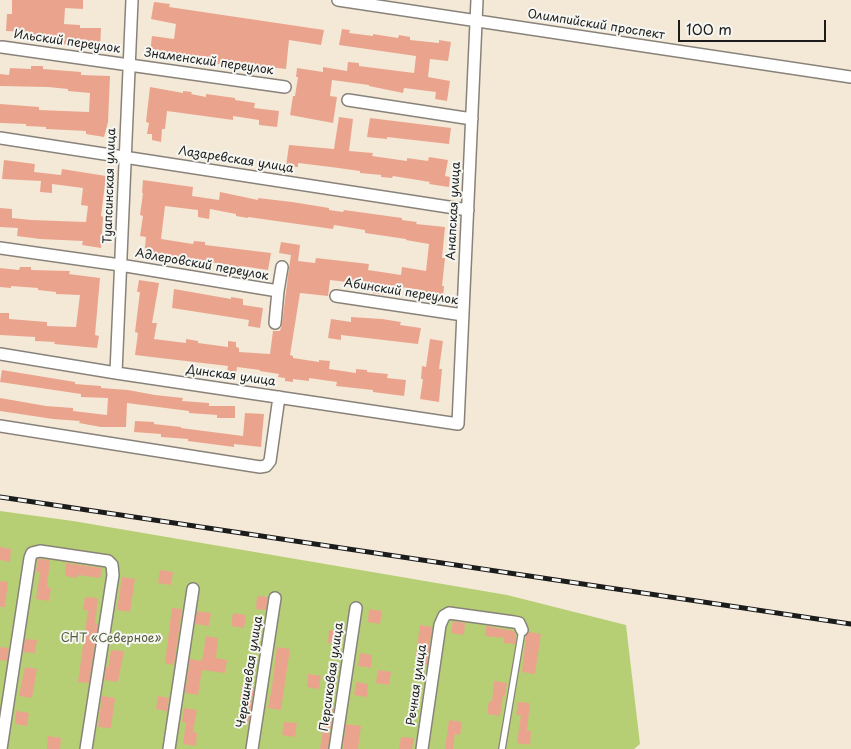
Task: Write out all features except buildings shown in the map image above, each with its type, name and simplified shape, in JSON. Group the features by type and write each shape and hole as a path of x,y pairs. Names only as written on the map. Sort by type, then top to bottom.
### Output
{"street":[{"name":"Туапсинская улица","path":"116,373 132,0"},
{"name":"Олимпийский проспект","path":"338,0 851,77"},
{"name":"Анапская улица","path":"458,424 477,0"},
{"name":"Ильский переулок","path":"2,47 128,66"},
{"name":"Знаменский переулок","path":"128,66 286,87"},
{"path":"348,100 472,119"},
{"name":"Лазаревская улица","path":"0,138 468,210"},
{"name":"Адлеровский переулок","path":"0,248 120,265 278,292"},
{"name":"Адлеровский переулок","path":"275,323 282,267"},
{"name":"Абинский переулок","path":"336,296 463,315"},
{"name":"Динская улица","path":"0,354 458,424"},
{"path":"0,426 260,467 266,466 270,461 279,397"},
{"path":"1,749 30,558 32,553 40,551 108,561 112,565 113,575 86,749"},
{"path":"169,749 193,589"},
{"name":"Черешневая улица","path":"252,749 275,598"},
{"name":"Персиковая улица","path":"335,749 356,608"},
{"name":"Речная улица","path":"422,749 440,625 444,616 449,613 514,622 519,623 522,630"}],"lane":[{"path":"502,749 522,630"}],"green space":[{"name":"СНТ «Северное»","path":"0,511 73,521 507,595 626,625 640,744 634,749 0,749"}],"railway":[{"path":"0,497 851,624"}]}
